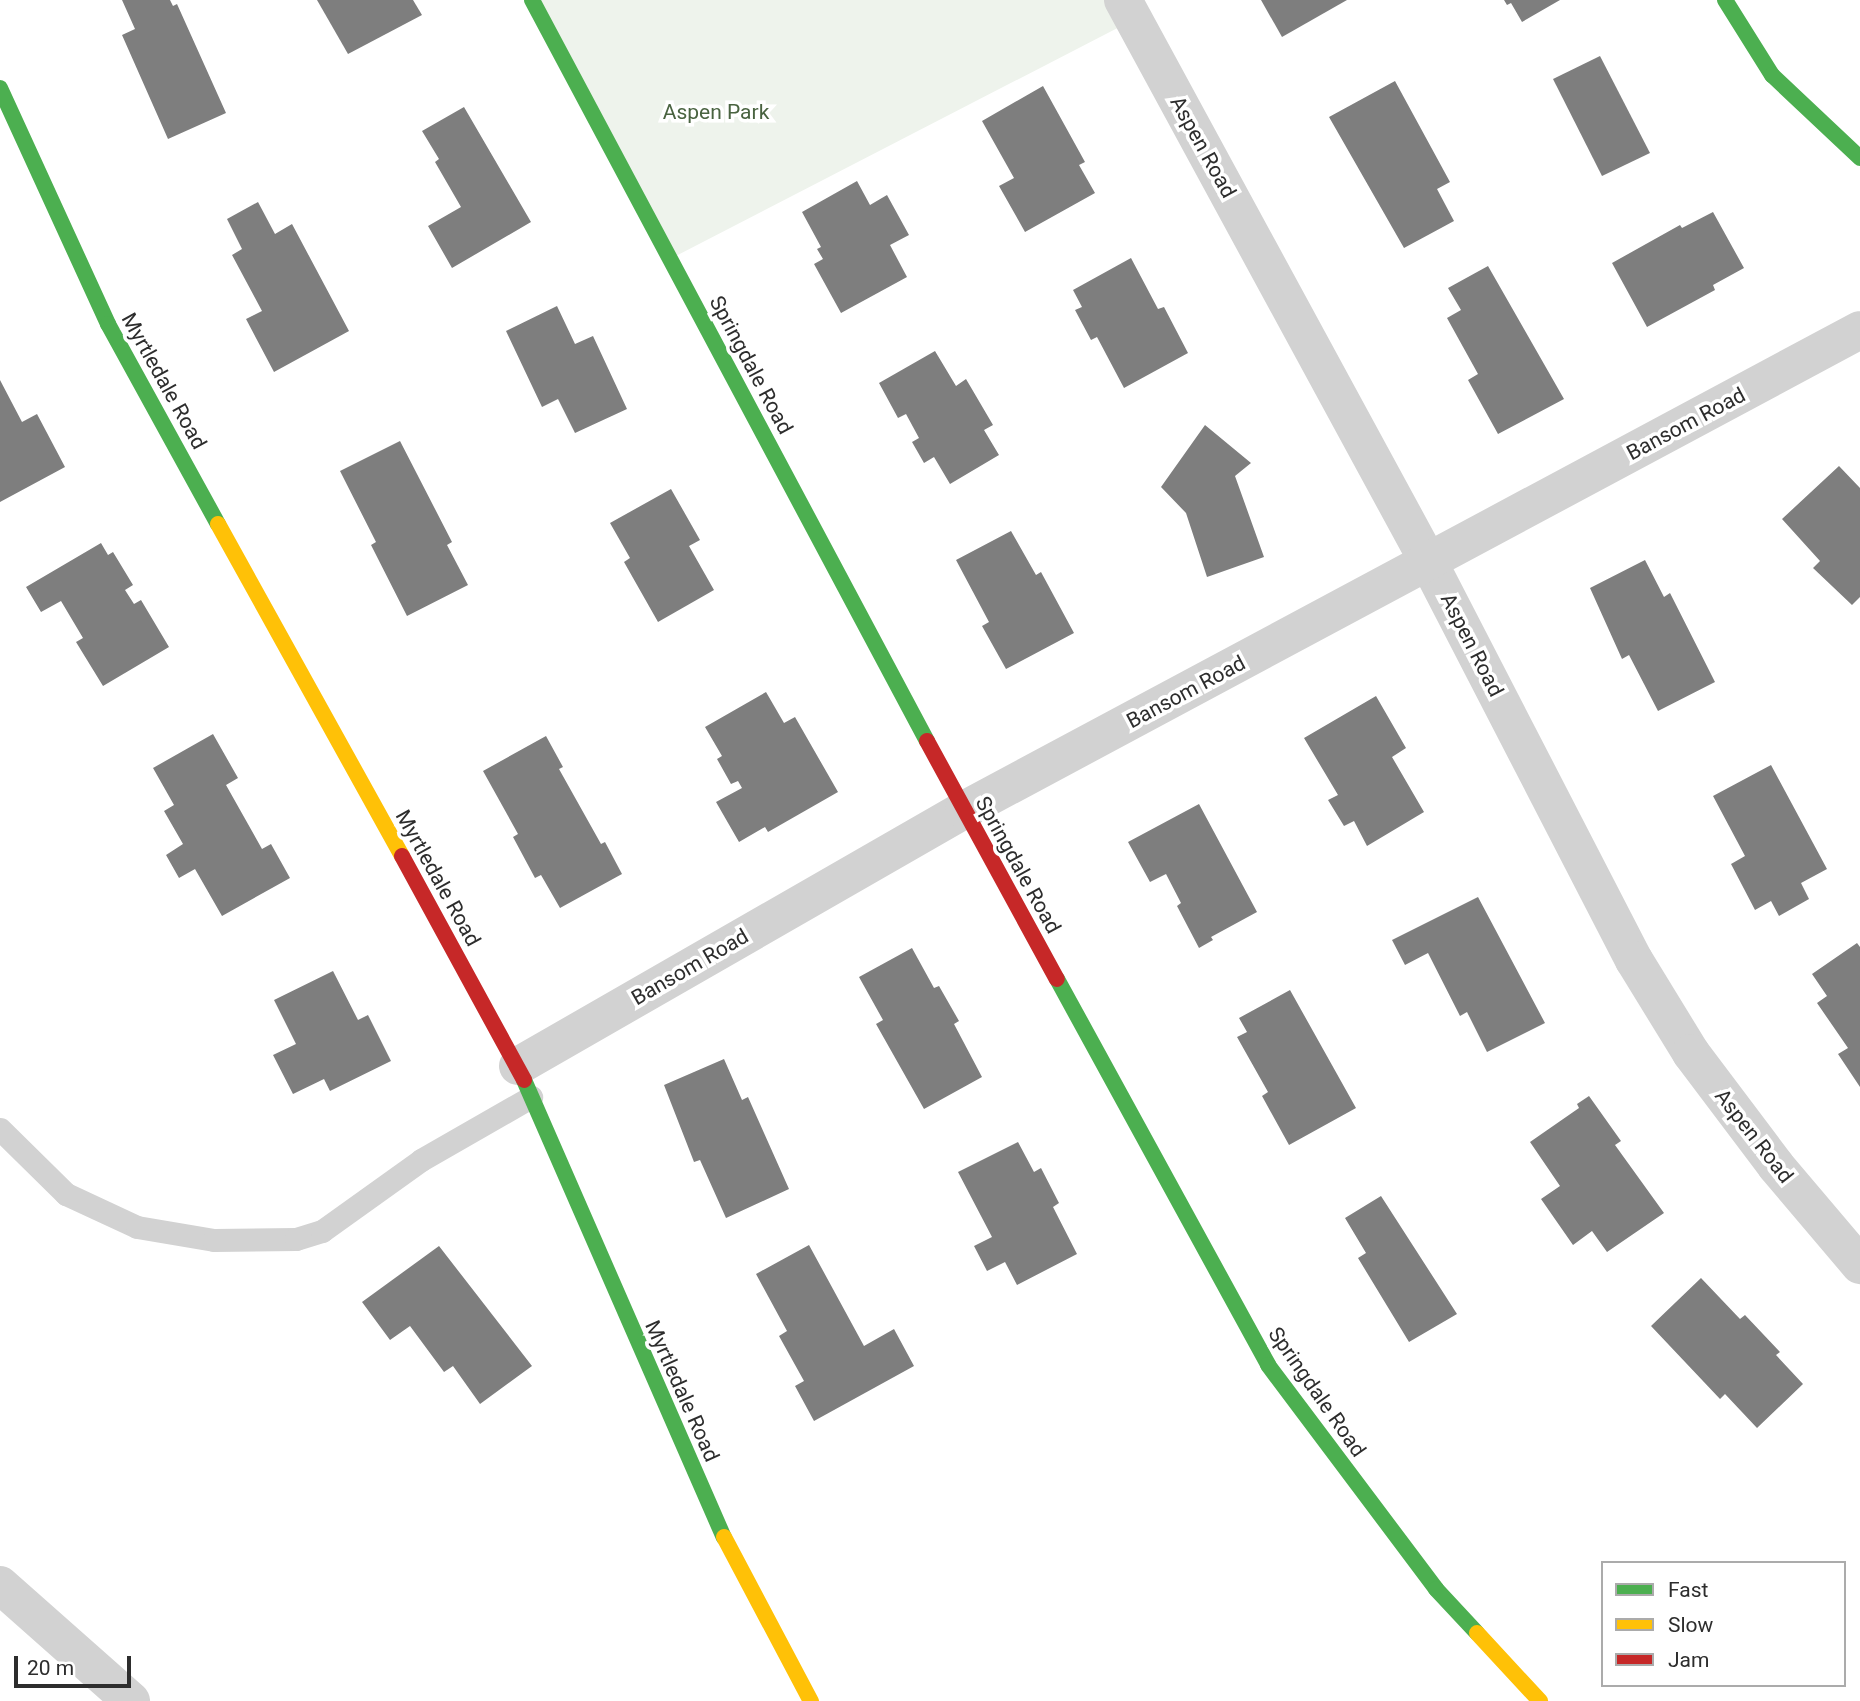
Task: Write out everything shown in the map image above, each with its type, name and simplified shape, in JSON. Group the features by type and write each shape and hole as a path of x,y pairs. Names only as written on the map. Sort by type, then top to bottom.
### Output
{"street":[{"name":"Springdale Road","path":"532,0 964,810 1268,1365 1436,1589 1540,1701"},
{"name":"Aspen Road","path":"1123,0 1429,563 1634,960 1691,1053 1776,1166 1860,1265"},
{"path":"1725,0 1772,75 1860,158"},
{"name":"Myrtledale Road","path":"0,88 108,324 525,1082 734,1561 811,1701"},
{"name":"Bansom Road","path":"525,1082 964,810 1860,330"},
{"path":"0,1585 131,1701"}],"lane":[{"path":"0,1129 66,1194 137,1227 214,1240 296,1240 322,1231 525,1082"}],"green space":[{"name":"Aspen Park","path":"524,0 1124,0 1133,20 670,259"}],"building":[{"path":"122,0 170,0 173,6 177,4 226,113 168,139 122,35 135,29"},
{"path":"317,0 413,0 422,15 348,54"},
{"path":"1261,0 1347,0 1282,37"},
{"path":"1504,0 1560,0 1522,22 1511,3 1507,5"},
{"path":"1600,56 1650,153 1602,176 1553,79"},
{"path":"1395,81 1450,182 1437,189 1454,221 1404,248 1329,117"},
{"path":"1043,86 1085,162 1079,165 1095,193 1025,232 999,186 1014,178 982,121"},
{"path":"464,107 531,222 452,268 428,226 461,207 435,162 439,159 422,131"},
{"path":"857,181 870,205 887,195 909,235 890,245 907,277 841,313 814,264 823,259 817,249 821,247 802,212"},
{"path":"258,202 275,234 292,224 349,331 274,372 246,319 262,311 232,255 242,249 227,219"},
{"path":"1713,212 1744,268 1713,285 1715,290 1647,327 1612,263 1680,225 1682,228"},
{"path":"1131,258 1158,309 1164,307 1188,353 1124,388 1097,337 1091,340 1075,310 1082,307 1073,290"},
{"path":"1488,266 1564,399 1498,434 1468,380 1478,374 1447,318 1461,310 1448,288"},
{"path":"557,306 575,344 593,336 627,409 575,433 558,399 542,407 506,331"},
{"path":"935,351 956,386 966,379 993,425 984,430 999,455 950,484 934,457 924,463 912,442 919,438 906,414 898,418 879,383"},
{"path":"0,380 22,422 37,414 65,467 0,502"},
{"path":"1205,425 1251,463 1235,476 1264,557 1207,577 1186,513 1161,487"},
{"path":"400,441 452,542 447,545 468,585 407,616 371,545 376,542 340,471"},
{"path":"1839,466 1860,488 1860,597 1852,605 1813,568 1820,561 1782,519"},
{"path":"671,489 700,540 689,546 714,590 658,622 624,562 630,558 610,523"},
{"path":"1011,531 1036,575 1041,572 1074,633 1006,669 982,626 989,622 956,560"},
{"path":"101,543 108,555 113,552 133,585 125,590 134,604 141,600 169,647 103,686 76,642 83,638 61,601 41,612 26,587"},
{"path":"1645,560 1664,597 1670,593 1715,682 1658,711 1629,655 1622,659 1590,588"},
{"path":"766,692 784,723 795,717 838,792 768,832 765,827 739,842 716,802 742,788 738,781 731,784 717,759 722,756 705,727"},
{"path":"1376,696 1406,748 1392,757 1424,812 1367,846 1354,821 1344,826 1328,800 1338,795 1304,738"},
{"path":"213,734 238,778 226,785 262,849 271,844 290,878 222,916 195,869 179,878 166,855 183,844 164,811 174,805 153,768"},
{"path":"546,736 563,767 559,769 601,844 605,842 622,874 560,908 541,875 535,878 513,837 518,834 483,771"},
{"path":"1771,765 1827,869 1801,883 1809,899 1779,916 1771,901 1755,910 1731,864 1745,856 1713,796"},
{"path":"1199,804 1257,912 1211,937 1213,940 1199,948 1177,906 1181,903 1166,874 1150,882 1128,842"},
{"path":"1478,897 1545,1023 1487,1052 1467,1012 1460,1016 1428,953 1405,965 1392,940"},
{"path":"1857,943 1860,947 1860,1087 1838,1054 1848,1048 1817,1003 1827,996 1812,974"},
{"path":"912,948 934,988 939,986 959,1021 954,1024 982,1077 924,1109 876,1024 883,1020 859,977"},
{"path":"333,971 358,1020 368,1015 391,1061 330,1091 324,1079 293,1094 273,1055 296,1044 274,1000"},
{"path":"1290,990 1356,1108 1289,1145 1262,1096 1268,1092 1237,1037 1247,1032 1239,1018"},
{"path":"724,1059 742,1100 748,1097 789,1189 726,1218 700,1160 694,1162 664,1085"},
{"path":"1589,1096 1621,1141 1615,1145 1664,1213 1607,1252 1592,1231 1573,1245 1541,1199 1560,1186 1530,1142 1579,1108 1577,1104"},
{"path":"1018,1142 1034,1172 1041,1168 1059,1203 1053,1207 1077,1254 1017,1285 1005,1262 987,1271 974,1246 992,1237 958,1172"},
{"path":"1381,1196 1457,1314 1409,1342 1358,1258 1366,1253 1345,1218"},
{"path":"809,1245 864,1346 894,1329 914,1366 814,1421 795,1386 804,1381 779,1336 787,1331 756,1274"},
{"path":"439,1246 532,1366 480,1404 453,1366 444,1372 410,1326 390,1340 362,1302"},
{"path":"1701,1278 1740,1319 1745,1315 1780,1352 1776,1355 1803,1384 1757,1428 1725,1394 1720,1399 1651,1326"}],"traffic: fast":[{"path":"532,0 927,741"},
{"path":"1725,0 1772,75 1860,158"},
{"path":"0,88 108,324 218,524"},
{"path":"1057,979 1268,1365 1436,1589 1477,1633"},
{"path":"524,1080 724,1537"}],"traffic: slow":[{"path":"218,524 402,856"},
{"path":"724,1537 811,1701"},
{"path":"1477,1633 1540,1701"}],"traffic: jam":[{"path":"927,741 1057,979"},
{"path":"402,856 524,1080"}]}
